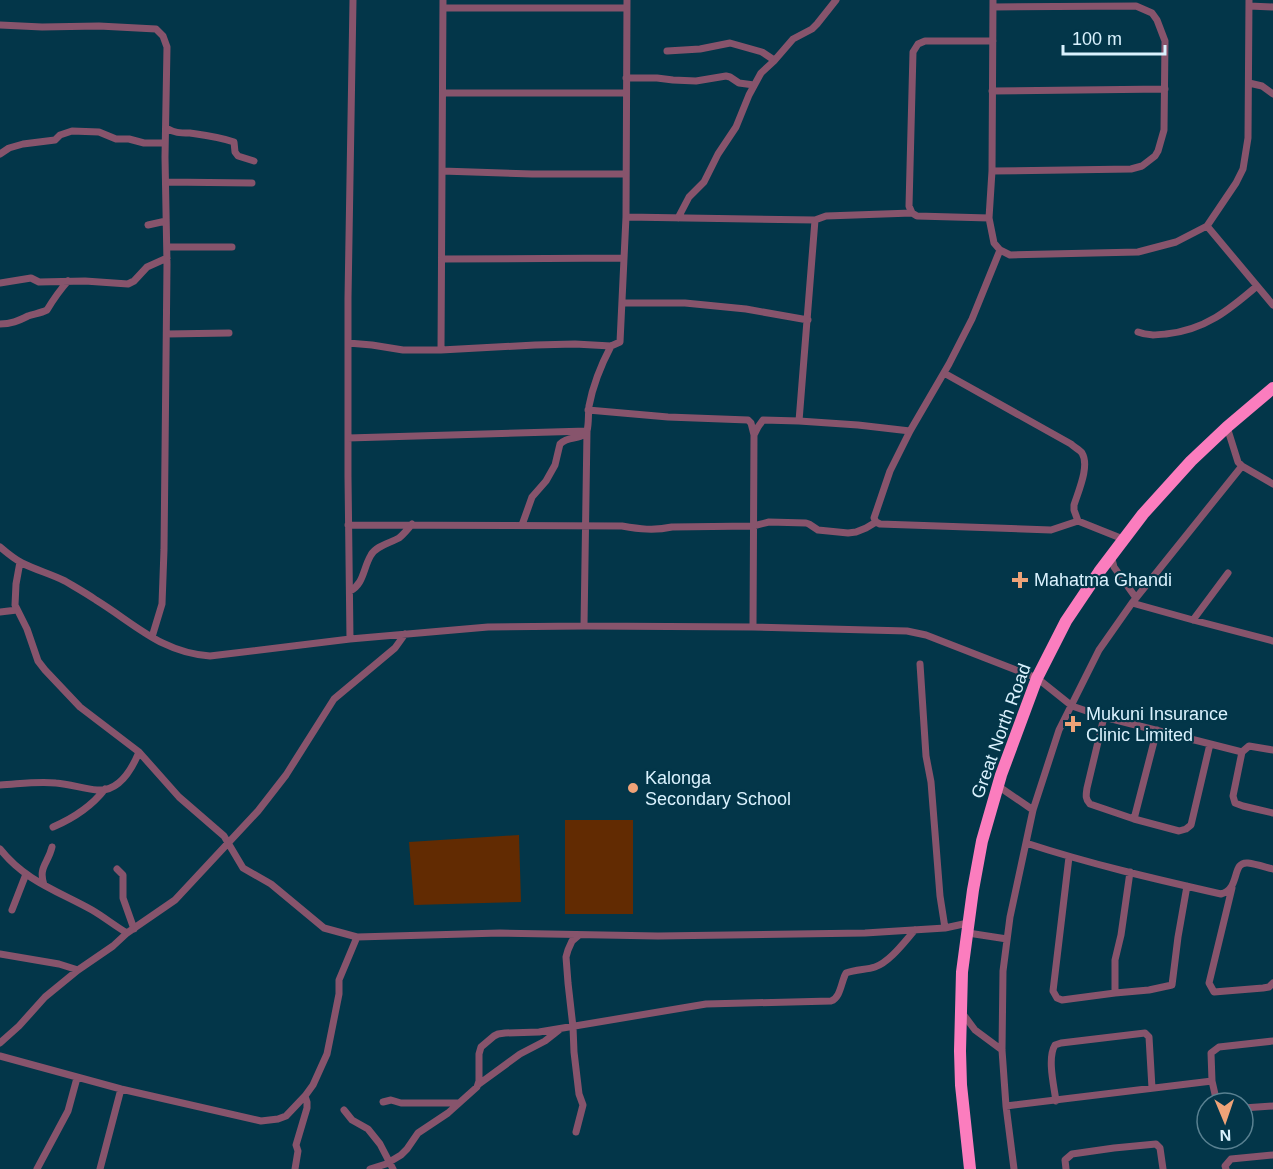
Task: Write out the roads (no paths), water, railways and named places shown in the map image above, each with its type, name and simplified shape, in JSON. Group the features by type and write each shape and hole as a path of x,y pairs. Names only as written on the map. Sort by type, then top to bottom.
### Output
{"highway":[{"name":"Great North Road","path":"970,1169 961,1085 960,1051 962,972 973,890 982,841 998,786 1037,678 1066,621 1123,539 1165,488 1191,461 1273,388"}],"street":[{"path":"350,639 348,343 353,0"},
{"path":"441,350 443,0"},
{"path":"348,343 403,350 441,350 575,344 611,346 620,342 626,217 627,0"},
{"path":"678,218 689,198 704,182 718,154 736,127 761,73 793,39 812,29 836,0"},
{"path":"992,171 1131,169 1142,166 1155,156 1164,130 1165,41 1152,13 1136,6 993,4 992,171 989,218 994,243 1000,250 1010,255 1138,252 1176,242 1207,226 1236,183 1246,153 1249,3 1273,7"},
{"path":"443,8 627,8"},
{"path":"0,25 156,29 163,36 167,47 165,143 167,334 163,589 162,604 152,637"},
{"path":"912,213 909,206 913,52 918,44 926,41 993,41"},
{"path":"667,51 700,49 730,43 762,52 774,60"},
{"path":"626,78 696,81 726,76 739,83 754,86"},
{"path":"1249,83 1262,86 1273,94"},
{"path":"992,90 1165,89"},
{"path":"443,93 626,93"},
{"path":"166,128 174,133 234,142 238,156 254,161"},
{"path":"0,154 9,148 23,144 55,140 60,135 72,131 99,132 116,139 129,139 144,143 165,143"},
{"path":"442,171 626,174"},
{"path":"166,182 252,183"},
{"path":"626,217 815,220 826,216 912,213 917,216 989,218"},
{"path":"799,421 815,220"},
{"path":"148,225 166,221"},
{"path":"1207,226 1273,305"},
{"path":"167,247 232,247"},
{"path":"876,522 874,518 878,504 891,471 910,431 972,319 1000,250"},
{"path":"0,283 31,278 39,282 85,280 130,284 147,267 167,258"},
{"path":"442,259 624,258"},
{"path":"0,324 12,324 47,310 68,281"},
{"path":"1138,332 1149,336 1179,333 1199,326 1218,317 1257,286"},
{"path":"623,303 685,303 746,309 808,320"},
{"path":"167,334 229,333"},
{"path":"584,626 588,410 602,364 611,346"},
{"path":"944,373 1071,444 1082,454 1085,462 1084,472 1074,505 1078,521"},
{"path":"588,410 668,417 799,421 910,431"},
{"path":"754,435 763,420"},
{"path":"750,421 754,435 753,627"},
{"path":"1227,428 1238,462 1273,484"},
{"path":"348,438 587,431"},
{"path":"522,525 532,497 546,481 555,465 560,444 568,438 581,437 587,431"},
{"path":"1014,1169 1002,1050 1003,971 1010,917 1033,810 1059,730 1099,650 1134,600 1242,466"},
{"path":"876,522 880,524 1051,530 1078,521 1123,539"},
{"path":"348,525 622,526 648,530 672,527 753,526 769,522 806,523 818,530 848,533 856,532 876,522"},
{"path":"350,591 356,588 361,580 371,554 398,538 412,524"},
{"path":"0,547 20,562 62,580 97,600 152,637 179,651 194,655 210,656 350,639 488,627 753,627 907,631 917,632 1037,678 1072,706 1104,717 1242,752"},
{"path":"1111,555 1114,567 1134,600 1193,620 1273,641"},
{"path":"20,562 15,605 45,670 80,707 139,752 178,797 224,836 243,868 271,884 324,928 357,937 500,933 658,936 865,933 968,928 1007,939"},
{"path":"1193,620 1228,573"},
{"path":"0,612 17,610"},
{"path":"0,1043 45,997 78,970 175,900 258,811 286,775 334,699 395,648 405,634"},
{"path":"920,664 926,756 931,782 939,886 945,928"},
{"path":"1104,717 1086,798 1090,804 1179,831 1191,825 1210,744"},
{"path":"1134,819 1156,729"},
{"path":"1273,750 1249,746 1242,752 1233,796 1234,802 1242,806 1273,813"},
{"path":"0,785 45,782 101,791 122,780 133,767 139,752"},
{"path":"998,786 1033,810"},
{"path":"53,827 80,813 105,789"},
{"path":"1026,843 1069,857 1221,894 1232,887"},
{"path":"44,885 41,872 52,847"},
{"path":"0,849 11,863 26,874 130,931"},
{"path":"1069,857 1053,991 1062,1000 1149,990 1172,985 1187,886"},
{"path":"1273,869 1246,862 1238,867 1209,982 1214,992 1263,988 1273,983"},
{"path":"117,869 123,875 123,898 130,931"},
{"path":"1115,993 1115,960 1131,872"},
{"path":"12,910 26,874"},
{"path":"479,1083 481,1047 494,1036 505,1033 562,1029 706,1005 834,1001 846,973 880,965 915,930"},
{"path":"576,1132 583,1105 579,1094 574,1052 567,957 569,946 579,935"},
{"path":"0,1056 121,1089 261,1121 278,1119 286,1116 305,1096 313,1085 327,1054 339,994 339,980 357,937"},
{"path":"0,954 58,964 78,970"},
{"path":"961,1011 975,1030 1002,1050"},
{"path":"370,1169 404,1153 418,1133 448,1113 479,1083 520,1054 562,1029"},
{"path":"1056,1101 1051,1050 1055,1045 1061,1043 1145,1033 1149,1037 1152,1088"},
{"path":"1214,1091 1211,1053 1215,1049 1273,1041"},
{"path":"37,1169 68,1111 77,1078"},
{"path":"1006,1106 1212,1081"},
{"path":"100,1169 121,1089"},
{"path":"296,1169 298,1151 296,1145 307,1108 305,1096"},
{"path":"383,1102 391,1100 401,1103 458,1103"},
{"path":"1255,1107 1273,1106"},
{"path":"344,1110 352,1120 368,1129 380,1144 393,1169"},
{"path":"1066,1169 1065,1160 1072,1154 1156,1144 1162,1153 1163,1169"},
{"path":"1226,1169 1231,1159 1273,1155"}],"place":[{"name":"Mahatma Ghandi","path":"1020,580"},
{"name":"Mukuni Insurance Clinic Limited","path":"1073,724"},
{"name":"Kalonga Secondary School","path":"633,788"}]}
